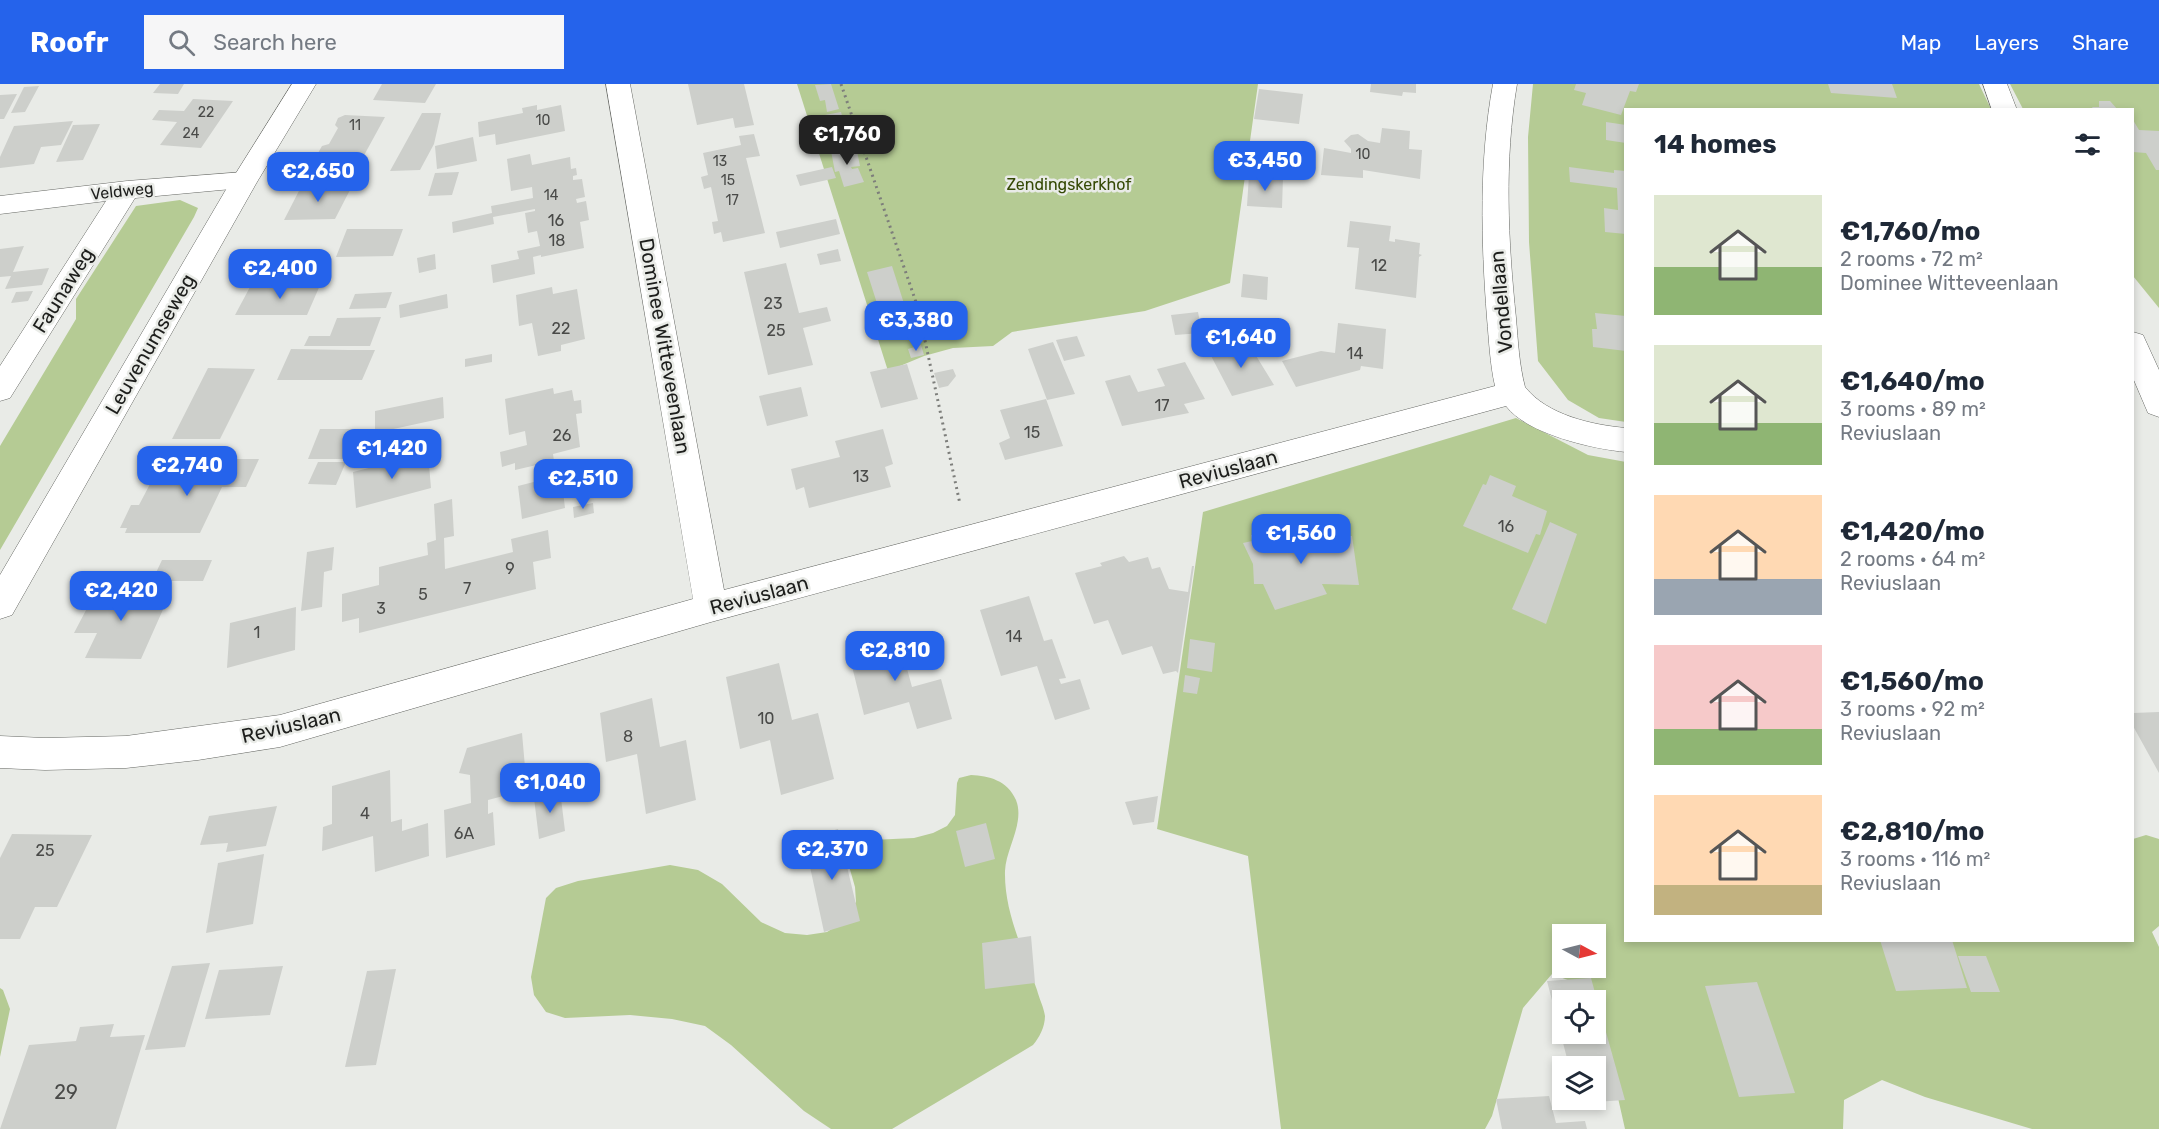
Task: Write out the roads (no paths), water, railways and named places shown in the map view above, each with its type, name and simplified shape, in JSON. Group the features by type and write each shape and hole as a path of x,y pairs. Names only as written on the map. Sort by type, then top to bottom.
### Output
{"street":[{"name":"Leuvenumseweg","path":"0,605 244,181 304,84"},
{"name":"Dominee Witteveenlaan","path":"618,84 711,608"},
{"name":"Vondellaan","path":"1506,84 1497,164 1495,221 1500,306 1512,393"},
{"path":"1995,84 2004,108"},
{"name":"Veldweg","path":"0,205 127,190 244,181"},
{"name":"Faunaweg","path":"0,390 127,190"},
{"path":"2134,345 2159,405"},
{"name":"Reviuslaan","path":"0,752 45,754 126,752 198,744 280,731 711,608 1512,393"},
{"path":"1512,393 1534,414 1579,432 1624,440"}],"park label":[{"name":"Zendingskerkhof","path":"1069,184"}]}
